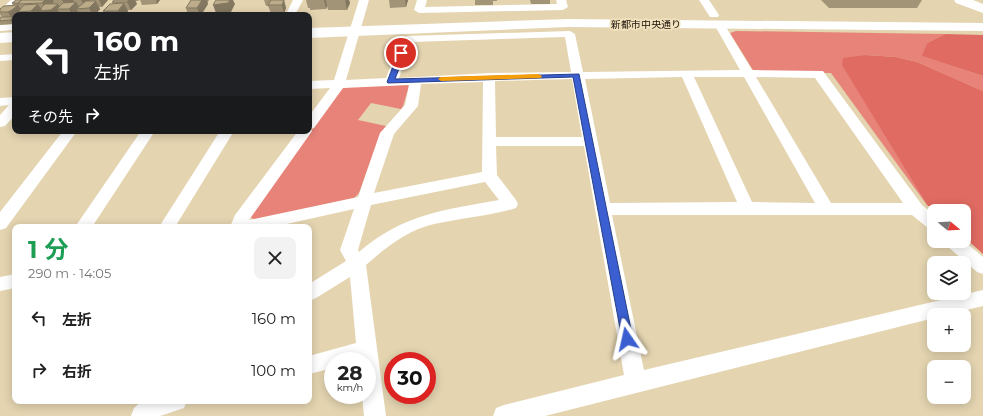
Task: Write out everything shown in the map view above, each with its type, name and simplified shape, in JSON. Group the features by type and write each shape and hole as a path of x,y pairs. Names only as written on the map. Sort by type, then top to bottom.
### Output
{"highway":[{"path":"961,0 983,9"},
{"name":"新都市中央通り","path":"312,24 356,26 717,20 983,18"},
{"name":"新都市中央通り","path":"717,20 983,27"},
{"name":"新都市中央通り","path":"312,33 356,26"},
{"path":"0,38 12,37"},
{"path":"0,47 12,46"}],"street":[{"path":"0,15 17,0"},
{"path":"292,12 298,0"},
{"path":"312,121 339,84 364,0"},
{"path":"422,0 419,10 563,7 561,0"},
{"path":"704,0 826,208"},
{"path":"0,28 12,27"},
{"path":"391,82 407,39 570,34 576,75 636,382"},
{"path":"0,58 12,57"},
{"path":"312,85 489,77 576,75 748,73 819,74 916,209 927,218"},
{"path":"687,74 747,208"},
{"path":"312,291 356,264 380,243 416,224 429,219 510,204 489,176 489,77"},
{"path":"375,416 358,267 349,250 387,133 411,106 416,80"},
{"path":"0,102 12,101"},
{"path":"0,123 12,110"},
{"path":"0,224 68,134"},
{"path":"85,224 146,134"},
{"path":"169,224 226,134"},
{"path":"239,224 241,219 303,134"},
{"path":"489,142 590,141"},
{"path":"260,224 489,176"},
{"path":"603,209 916,209"},
{"path":"961,248 983,266"},
{"path":"0,284 12,281"},
{"path":"504,416 636,382 983,298"},
{"path":"312,364 367,349"},
{"path":"150,408 165,404"}],"shaded area":[{"path":"736,31 945,34 927,43 923,56 983,76 983,91 917,62 896,57 866,55 843,65 927,205 831,73 758,72 753,70 730,33"},
{"path":"945,34 983,35 983,76 922,56 927,43"},
{"path":"866,55 896,57 917,62 983,91 983,254 971,243 971,204 927,205 842,65 843,58"},
{"path":"406,84 409,86 401,109 371,103 358,120 386,126 379,137 359,193 354,198 255,220 250,217 309,134 312,134 312,130 341,89 347,87"}],"building":[{"path":"16,0 22,0 18,3 12,3"},
{"path":"22,0 45,0 42,3 17,4"},
{"path":"114,0 129,0 127,2 112,2"},
{"path":"191,0 202,0 197,8 186,8"},
{"path":"216,0 230,0 228,3 213,5"},
{"path":"271,0 284,0 282,5 268,5"},
{"path":"86,1 96,1 89,8 76,9"},
{"path":"76,2 69,9 57,9 63,3"},
{"path":"124,3 118,11 103,11 110,4"},
{"path":"38,4 31,11 18,12 24,5"},
{"path":"45,4 58,4 51,10 40,11"},
{"path":"18,5 8,12 0,12 0,9 4,6"},
{"path":"0,17 12,17 10,20 0,21"}],"slow traffic":[{"path":"441,79 538,76"}],"route":[{"path":"401,53 391,82 489,77 576,75 590,141 627,339"}]}
